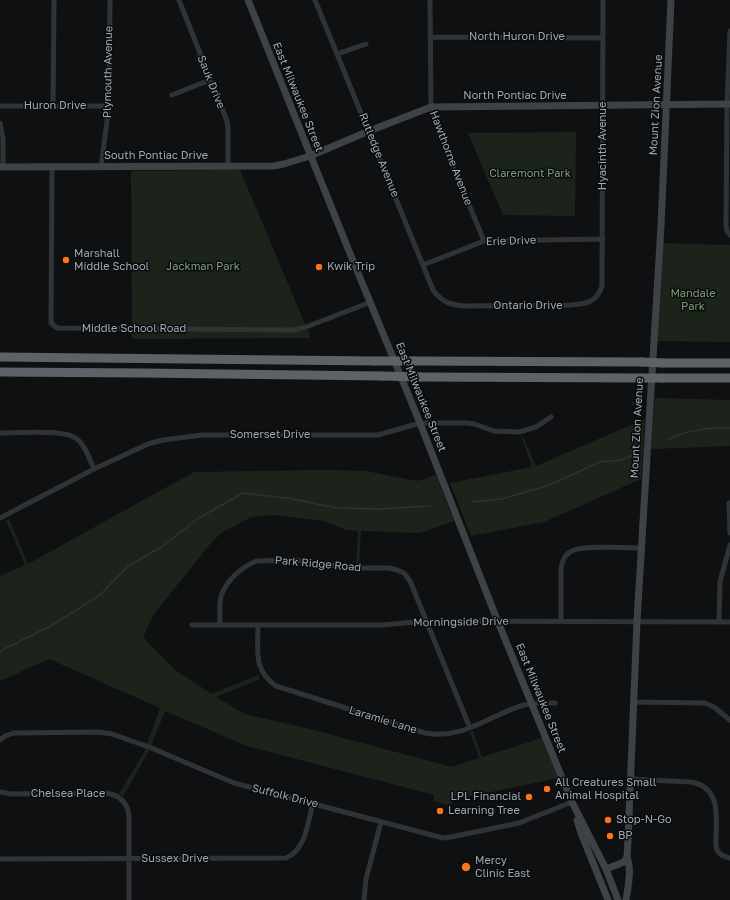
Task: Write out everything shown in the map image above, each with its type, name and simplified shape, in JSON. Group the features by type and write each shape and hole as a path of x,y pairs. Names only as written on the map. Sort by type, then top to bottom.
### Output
{"highway":[{"path":"0,358 730,363"},
{"path":"0,372 420,377 730,378"}],"main road":[{"name":"East Milwaukee Street","path":"248,0 310,156 420,423 531,703 572,802 606,869 618,900"},
{"name":"Mount Zion Avenue","path":"626,900 629,870 629,864 626,857 637,621 650,386 660,243 671,0"},
{"name":"North Pontiac Drive","path":"310,156 431,107 729,104"},
{"name":"South Pontiac Drive","path":"2,167 274,166 310,156"},
{"name":"East Milwaukee Street","path":"572,802 581,833 608,900"},
{"path":"606,869 622,864 626,857"}],"street":[{"path":"53,106 54,0"},
{"name":"Plymouth Avenue","path":"101,167 109,106 110,0"},
{"name":"Sauk Drive","path":"178,0 226,121 228,129 228,167"},
{"name":"Rutledge Avenue","path":"315,0 433,290 439,297 450,304"},
{"name":"Hawthorne Avenue","path":"430,0 431,107 437,127 484,241"},
{"name":"Hyacinth Avenue","path":"601,291 603,239 603,0"},
{"path":"729,234 726,225 729,169 730,31"},
{"name":"North Huron Drive","path":"430,37 604,38"},
{"path":"337,54 366,44"},
{"path":"172,95 210,80"},
{"name":"Huron Drive","path":"0,106 109,106"},
{"path":"0,123 2,138 2,167"},
{"name":"Middle School Road","path":"52,167 51,323 57,328 293,330 306,327 370,302"},
{"name":"Erie Drive","path":"423,265 484,241 603,239"},
{"name":"Ontario Drive","path":"450,304 464,306 569,306 586,304 593,301 601,291"},
{"name":"Somerset Drive","path":"0,518 94,469 148,444 181,437 202,435 378,435 420,423 471,423 494,431 519,432 536,427 551,417"},
{"path":"0,433 70,434 78,439 83,446 94,469"},
{"path":"729,503 730,533"},
{"path":"719,622 720,582 730,545"},
{"path":"561,621 561,568 563,560 568,553 580,548 642,548"},
{"name":"Park Ridge Road","path":"220,625 220,600 226,587 241,570 257,561 296,560 350,568 389,568 401,571 409,578 427,621"},
{"path":"427,621 470,728"},
{"name":"Morningside Drive","path":"192,625 382,625 427,621 730,622"},
{"name":"Laramie Lane","path":"258,626 259,667 267,680 276,686 425,733 449,735 531,703 555,702"},
{"path":"633,702 705,703 714,707 730,720"},
{"name":"Suffolk Drive","path":"0,740 5,736 14,733 99,732 112,734 149,747 234,783 446,838 519,823 572,802"},
{"path":"630,779 691,782 697,783 705,788 712,795 716,805 716,848 720,854 730,858"},
{"name":"Chelsea Place","path":"0,792 11,794 111,794 120,798 124,801 128,811 129,859"},
{"name":"Sussex Drive","path":"0,859 286,858 297,850 302,843 312,803"},
{"path":"364,900 366,879 381,822"},
{"path":"129,859 129,900"},
{"path":"597,872 606,869"}],"green space":[{"name":"Claremont Park","path":"576,132 575,216 503,215 468,133"},
{"name":"Jackman Park","path":"240,170 311,338 132,339 131,171"},
{"name":"Mandale Park","path":"660,243 730,245 730,342 653,341"},
{"path":"655,398 730,400 730,446 651,449"},
{"path":"645,419 641,479 544,522 471,536 450,483 532,467 521,435 536,466"},
{"path":"325,470 366,471 417,481 436,475 454,521 420,533 361,531 359,564 356,564 358,531 346,530 323,521 274,515 251,517 221,533 211,543 154,614 143,637 175,670 212,694 258,675 260,679 216,697 245,714 310,729 452,767 479,758 470,732 473,731 482,757 542,738 559,778 452,800 452,806 433,801 434,795 247,746 165,711 149,751 123,796 119,794 144,752 160,708 49,659 0,681 0,576 25,565 6,520 9,519 28,564 194,472"}],"waterway":[{"path":"667,440 698,430 730,428"},
{"path":"472,502 501,499 547,486 600,462 621,460 633,455"},
{"path":"0,651 54,624 100,595 128,566 163,546 197,519 243,493 287,498 337,508 380,509 430,506"}],"place":[{"name":"Marshall Middle School","path":"66,260"},
{"name":"Kwik Trip","path":"319,267"},
{"name":"All Creatures Small Animal Hospital","path":"547,789"},
{"name":"LPL Financial","path":"529,797"},
{"name":"Learning Tree","path":"440,811"},
{"name":"Stop-N-Go","path":"608,820"},
{"name":"BP","path":"610,836"},
{"name":"Mercy Clinic East","path":"466,867"}]}
